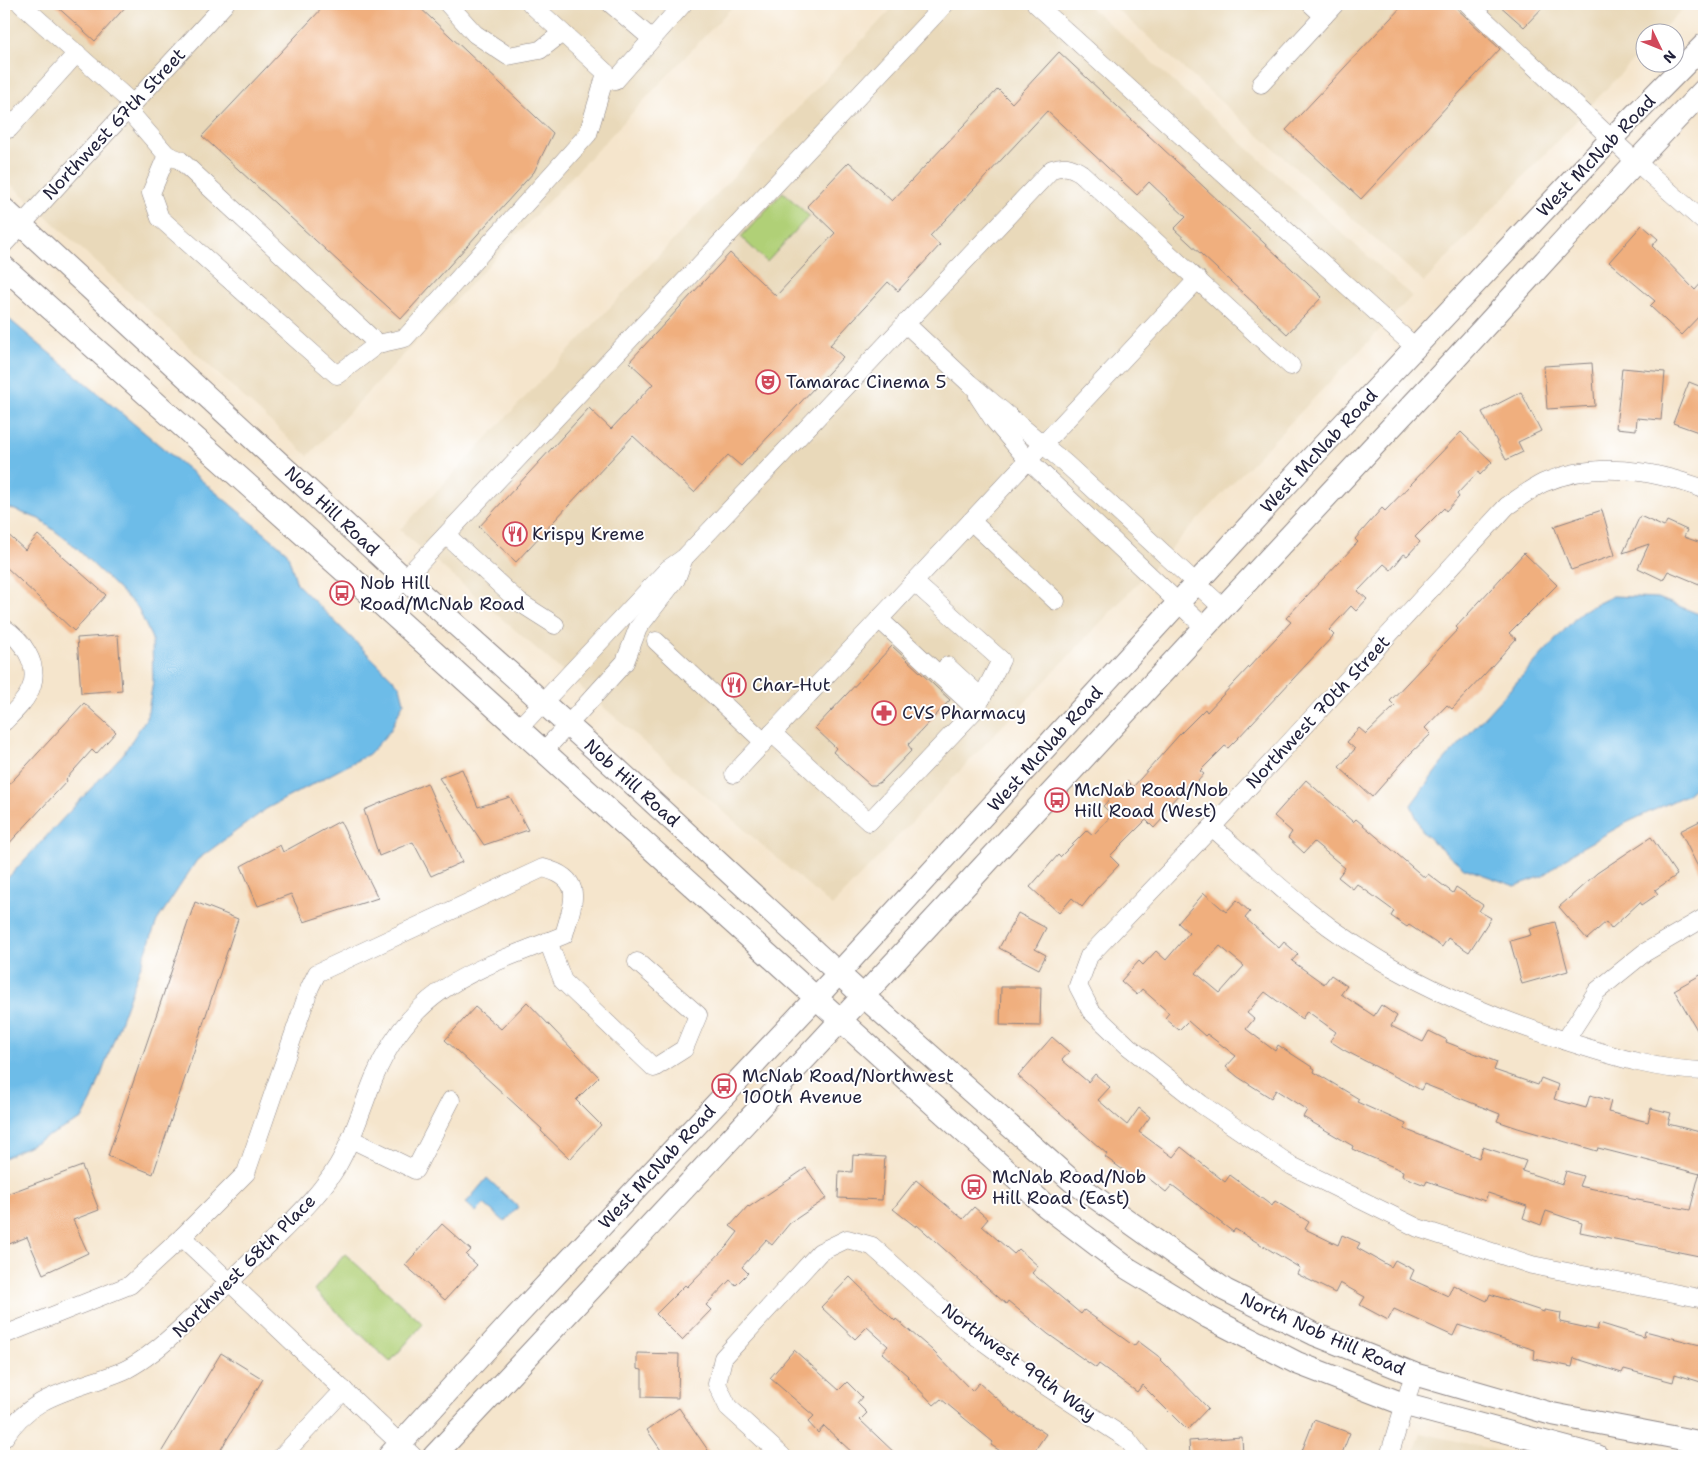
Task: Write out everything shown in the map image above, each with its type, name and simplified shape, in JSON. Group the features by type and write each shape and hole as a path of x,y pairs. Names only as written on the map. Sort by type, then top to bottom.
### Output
{"main road":[{"name":"West McNab Road","path":"401,1452 520,1312 815,999 1178,603 1612,138 1704,45"},
{"name":"West McNab Road","path":"434,1456 712,1161 1222,607 1498,313 1635,161 1704,90"},
{"name":"Nob Hill Road","path":"4,209 405,579 569,725 838,974"},
{"name":"Nob Hill Road","path":"4,267 381,604 840,1020"},
{"name":"North Nob Hill Road","path":"838,974 1072,1181 1225,1290 1314,1334 1414,1374 1552,1414 1704,1443"},
{"name":"North Nob Hill Road","path":"840,1020 1047,1208 1127,1268 1208,1317 1297,1363 1406,1405 1597,1456"}],"street":[{"path":"21,4 77,53 130,106 167,155 180,160 378,344"},
{"name":"Northwest 67th Street","path":"4,244 225,4"},
{"path":"448,4 475,34 508,56 540,50 562,32"},
{"path":"530,4 615,81 683,4"},
{"path":"611,4 652,39"},
{"path":"381,604 945,4"},
{"path":"1036,4 1416,348"},
{"path":"1261,84 1330,10 1311,4"},
{"path":"1468,4 1635,161 1704,222"},
{"path":"4,124 9,129 77,53"},
{"path":"167,155 151,193 160,218 337,375 378,344 405,338 588,134 606,73"},
{"path":"518,729 668,569 684,558 1043,176 1052,169 1062,166 1072,167 1081,173 1292,366"},
{"path":"734,774 1198,279"},
{"path":"905,323 969,383 1043,444 1222,607"},
{"path":"969,383 992,419 1028,460 1204,627"},
{"name":"Northwest 70th Street","path":"1704,488 1670,476 1625,470 1584,470 1543,483 1507,506 1212,827 1089,956 1078,986 1091,1012 1129,1047 1201,1104 1292,1166 1418,1228 1435,1234 1532,1265 1704,1299"},
{"path":"970,521 1056,601"},
{"path":"446,535 518,602 554,625"},
{"path":"543,752 625,662 638,628 676,579 684,558"},
{"path":"656,641 870,822 979,704 1001,660 914,582"},
{"path":"883,614 979,704"},
{"path":"4,628 25,647 33,669 32,685 21,703 4,722"},
{"path":"1212,827 1310,912 1377,958 1443,993 1507,1022 1631,1062 1673,1070 1704,1071"},
{"path":"4,1335 130,1285 246,1174 310,987 317,973 543,868 558,872 569,880 574,896 556,938 563,981 654,1068 684,1049 698,1015 637,962"},
{"path":"1565,1041 1597,991 1644,953 1704,918"},
{"name":"Northwest 68th Place","path":"4,1438 14,1423 48,1397 126,1370 166,1343 314,1200 338,1165 351,1139 374,1078 391,1044 413,1014 440,989 472,971 556,938"},
{"path":"351,1139 416,1170 451,1100"},
{"path":"182,1237 344,1390 401,1452"},
{"name":"Northwest 99th Way","path":"782,1456 728,1407 717,1384 723,1358 820,1252 847,1239 872,1246 958,1322 1032,1377 1127,1439 1140,1456"},
{"path":"1389,1456 1414,1374"},
{"path":"282,1456 344,1390"}],"shaded area":[{"path":"4,4 735,4 308,456 4,178"},
{"path":"896,4 1087,4 1412,296 832,906 400,530"},
{"path":"1111,4 1687,4 1670,22 1636,22 1636,58 1424,282"},
{"path":"1421,1433 1521,1456 1413,1456"}],"green space":[{"path":"783,192 809,216 767,262 741,237"},
{"path":"345,1254 423,1324 390,1362 314,1290"}],"water":[{"path":"4,315 287,552 297,584 400,686 404,702 390,731 369,754 266,809 197,860 157,921 92,1100 82,1119 4,1158 4,882 123,754 147,717 153,682 152,639 138,608 71,543 39,519 4,506"},
{"path":"1613,596 1658,598 1704,616 1704,779 1686,795 1626,823 1577,850 1543,876 1515,886 1464,868 1423,833 1411,805 1442,763 1582,611"},
{"path":"487,1178 518,1207 505,1222 484,1204 476,1212 466,1203"}],"building":[{"path":"54,4 128,4 95,41"},
{"path":"326,4 416,4 553,133 534,172 401,319 202,136"},
{"path":"1404,4 1452,4 1500,49 1361,199 1286,130"},
{"path":"1498,4 1546,4 1524,27"},
{"path":"1059,52 1322,297 1287,334 1174,229 1186,217 1149,182 1137,195 1047,111 930,236 940,245 898,291 888,282 830,345 843,357 741,466 728,455 694,492 633,436 516,562 479,527 589,408 611,429 653,384 629,362 730,253 776,296 835,233 807,206 849,162 892,201 998,89 1012,103"},
{"path":"1642,225 1658,239 1652,246 1695,290 1704,280 1704,311 1681,335 1650,306 1655,301 1609,262"},
{"path":"1592,363 1595,406 1547,409 1544,366"},
{"path":"1622,368 1665,372 1661,420 1637,418 1636,430 1616,428"},
{"path":"1689,382 1704,388 1704,434 1673,423"},
{"path":"1521,392 1541,431 1518,442 1523,452 1506,460 1482,412"},
{"path":"1461,432 1492,462 1480,475 1478,472 1457,494 1459,497 1446,511 1444,508 1415,537 1420,542 1407,556 1404,554 1391,570 1384,564 1358,591 1367,599 1356,611 1351,606 1329,630 1334,635 1238,738 1228,748 1225,746 1200,771 1204,774 1192,788 1188,784 1161,814 1164,817 1154,828 1146,820 1110,856 1119,865 1082,907 1072,898 1059,913 1030,887 1058,855 1060,857 1087,830 1093,835 1112,815 1103,806 1127,781 1133,787 1180,734 1205,709 1207,712 1291,622 1286,618 1358,542 1355,539 1382,508 1385,511"},
{"path":"1602,510 1615,555 1571,570 1554,526"},
{"path":"1640,516 1664,527 1667,521 1687,530 1684,537 1704,544 1704,586 1668,571 1663,580 1638,568 1649,544 1623,553"},
{"path":"4,531 25,550 38,535 106,595 74,631 4,565"},
{"path":"1524,553 1557,585 1509,633 1516,639 1484,675 1452,709 1447,705 1425,728 1431,734 1410,754 1372,797 1339,767 1355,749 1347,742 1359,728 1366,734 1395,706 1390,701 1458,629 1456,627"},
{"path":"118,635 122,690 81,693 77,638"},
{"name":"CVS Pharmacy","path":"892,646 950,700 908,745 912,750 882,781 875,785 870,785 833,752 836,748 815,728"},
{"path":"84,703 116,732 96,754 92,750 66,779 67,781 4,849 4,790"},
{"path":"462,769 478,807 510,797 528,830 484,845 439,778"},
{"path":"1306,780 1353,822 1356,819 1425,878 1428,874 1453,893 1456,887 1483,905 1479,911 1491,918 1469,952 1448,938 1442,947 1409,925 1407,927 1391,916 1394,911 1357,884 1353,889 1338,877 1345,868 1314,842 1304,853 1288,838 1292,832 1274,816"},
{"path":"427,783 462,862 431,876 413,842 379,856 364,810"},
{"path":"1704,819 1704,879 1680,831"},
{"path":"340,821 378,898 304,922 291,894 258,906 241,866 280,845 283,852"},
{"path":"1651,837 1677,875 1655,890 1658,894 1642,905 1640,902 1611,929 1606,922 1587,939 1559,907 1597,873"},
{"path":"1204,893 1226,912 1237,900 1250,912 1245,918 1279,948 1284,942 1298,954 1292,961 1324,984 1331,975 1347,986 1341,994 1374,1016 1381,1005 1397,1016 1391,1026 1423,1042 1429,1031 1447,1040 1446,1042 1497,1062 1494,1070 1538,1085 1541,1078 1559,1085 1554,1099 1586,1108 1590,1095 1611,1101 1608,1112 1648,1122 1651,1108 1671,1113 1668,1124 1704,1133 1704,1175 1704,1257 1580,1232 1582,1223 1546,1211 1541,1225 1523,1218 1527,1206 1488,1193 1485,1201 1427,1181 1425,1185 1402,1176 1403,1171 1352,1149 1353,1146 1303,1117 1307,1110 1276,1090 1271,1098 1226,1067 1236,1056 1207,1034 1205,1036 1188,1021 1179,1030 1165,1018 1169,1013 1142,989 1137,995 1121,981 1139,961 1143,965 1156,951 1166,960 1189,933 1178,923","holes":["1220,946 1244,966 1220,993 1196,973","1265,992 1302,1019 1307,1011 1336,1032 1330,1041 1344,1050 1421,1090 1424,1084 1500,1114 1497,1121 1518,1128 1597,1151 1598,1148 1704,1175 1699,1175 1690,1210 1627,1198 1628,1196 1579,1186 1583,1176 1566,1171 1562,1184 1522,1171 1526,1161 1483,1147 1479,1158 1404,1129 1406,1124 1357,1102 1359,1099 1314,1072 1315,1069 1278,1045 1275,1051 1246,1029 1254,1019 1247,1013"]},
{"path":"195,902 238,919 153,1174 108,1156"},
{"path":"1018,913 1046,928 1035,949 1046,955 1039,969 999,948"},
{"path":"1555,922 1568,971 1522,984 1510,941 1531,935 1529,929"},
{"path":"1704,973 1704,1042 1674,990"},
{"path":"1001,987 1041,987 1040,1026 1000,1025"},
{"path":"527,1002 599,1077 576,1100 601,1125 570,1159 541,1131 542,1129 445,1040 475,1007 501,1029"},
{"path":"1052,1037 1069,1052 1062,1060 1088,1082 1095,1074 1110,1087 1098,1100 1127,1125 1139,1108 1150,1117 1139,1132 1173,1157 1181,1147 1225,1182 1230,1175 1272,1206 1275,1201 1309,1222 1305,1229 1338,1245 1342,1235 1360,1243 1357,1248 1391,1267 1395,1260 1414,1270 1410,1279 1448,1296 1453,1285 1487,1301 1490,1294 1544,1312 1544,1310 1561,1313 1560,1322 1597,1330 1599,1323 1644,1337 1645,1331 1704,1346 1704,1383 1675,1374 1673,1382 1624,1369 1622,1373 1574,1358 1572,1367 1534,1359 1535,1350 1458,1325 1453,1336 1394,1309 1388,1320 1360,1305 1365,1297 1340,1283 1335,1293 1297,1274 1300,1268 1235,1229 1233,1232 1172,1185 1166,1192 1138,1170 1133,1177 1105,1157 1107,1154 1018,1076"},
{"path":"853,1155 885,1157 882,1200 838,1198 839,1171 852,1172"},
{"path":"82,1166 99,1210 73,1220 88,1253 43,1274 27,1237 4,1246 4,1195"},
{"path":"806,1168 827,1198 790,1223 772,1245 766,1240 742,1267 748,1273 736,1285 730,1280 706,1305 711,1310 682,1340 656,1314 685,1285 687,1287 728,1245 738,1232 730,1226 748,1206"},
{"path":"916,1180 963,1219 974,1207 988,1219 982,1226 1014,1254 1019,1249 1038,1266 1032,1273 1081,1314 1084,1310 1134,1346 1138,1341 1162,1359 1208,1408 1187,1430 1142,1385 1137,1392 1099,1364 1096,1368 1048,1334 1008,1301 1006,1304 917,1225 916,1227 893,1209"},
{"path":"442,1224 471,1250 466,1255 477,1265 445,1300 405,1265"},
{"path":"850,1277 895,1321 896,1319 932,1350 972,1391 979,1383 1011,1411 1046,1434 1031,1456 1008,1456 991,1445 993,1442 941,1399 934,1405 908,1376 882,1353 888,1346 867,1327 855,1339 821,1307"},
{"path":"794,1350 839,1390 847,1382 862,1397 857,1403 867,1413 860,1420 898,1456 856,1456 824,1426 818,1433 808,1422 814,1416 770,1378"},
{"path":"221,1353 263,1379 217,1456 159,1456"},
{"path":"637,1353 679,1354 678,1398 642,1397 642,1370 637,1369"},
{"path":"679,1408 712,1456 665,1456 647,1430"},
{"path":"1314,1420 1350,1433 1341,1456 1300,1456"},
{"path":"1242,1437 1243,1456 1190,1456 1189,1441"}],"place":[{"name":"Tamarac Cinema 5","path":"768,382"},
{"name":"Krispy Kreme","path":"515,534"},
{"name":"Nob Hill Road/McNab Road","path":"342,593"},
{"name":"Char-Hut","path":"734,685"},
{"name":"CVS Pharmacy","path":"884,713"},
{"name":"McNab Road/Nob Hill Road (West)","path":"1057,800"},
{"name":"McNab Road/Northwest 100th Avenue","path":"724,1086"},
{"name":"McNab Road/Nob Hill Road (East)","path":"974,1187"}]}
